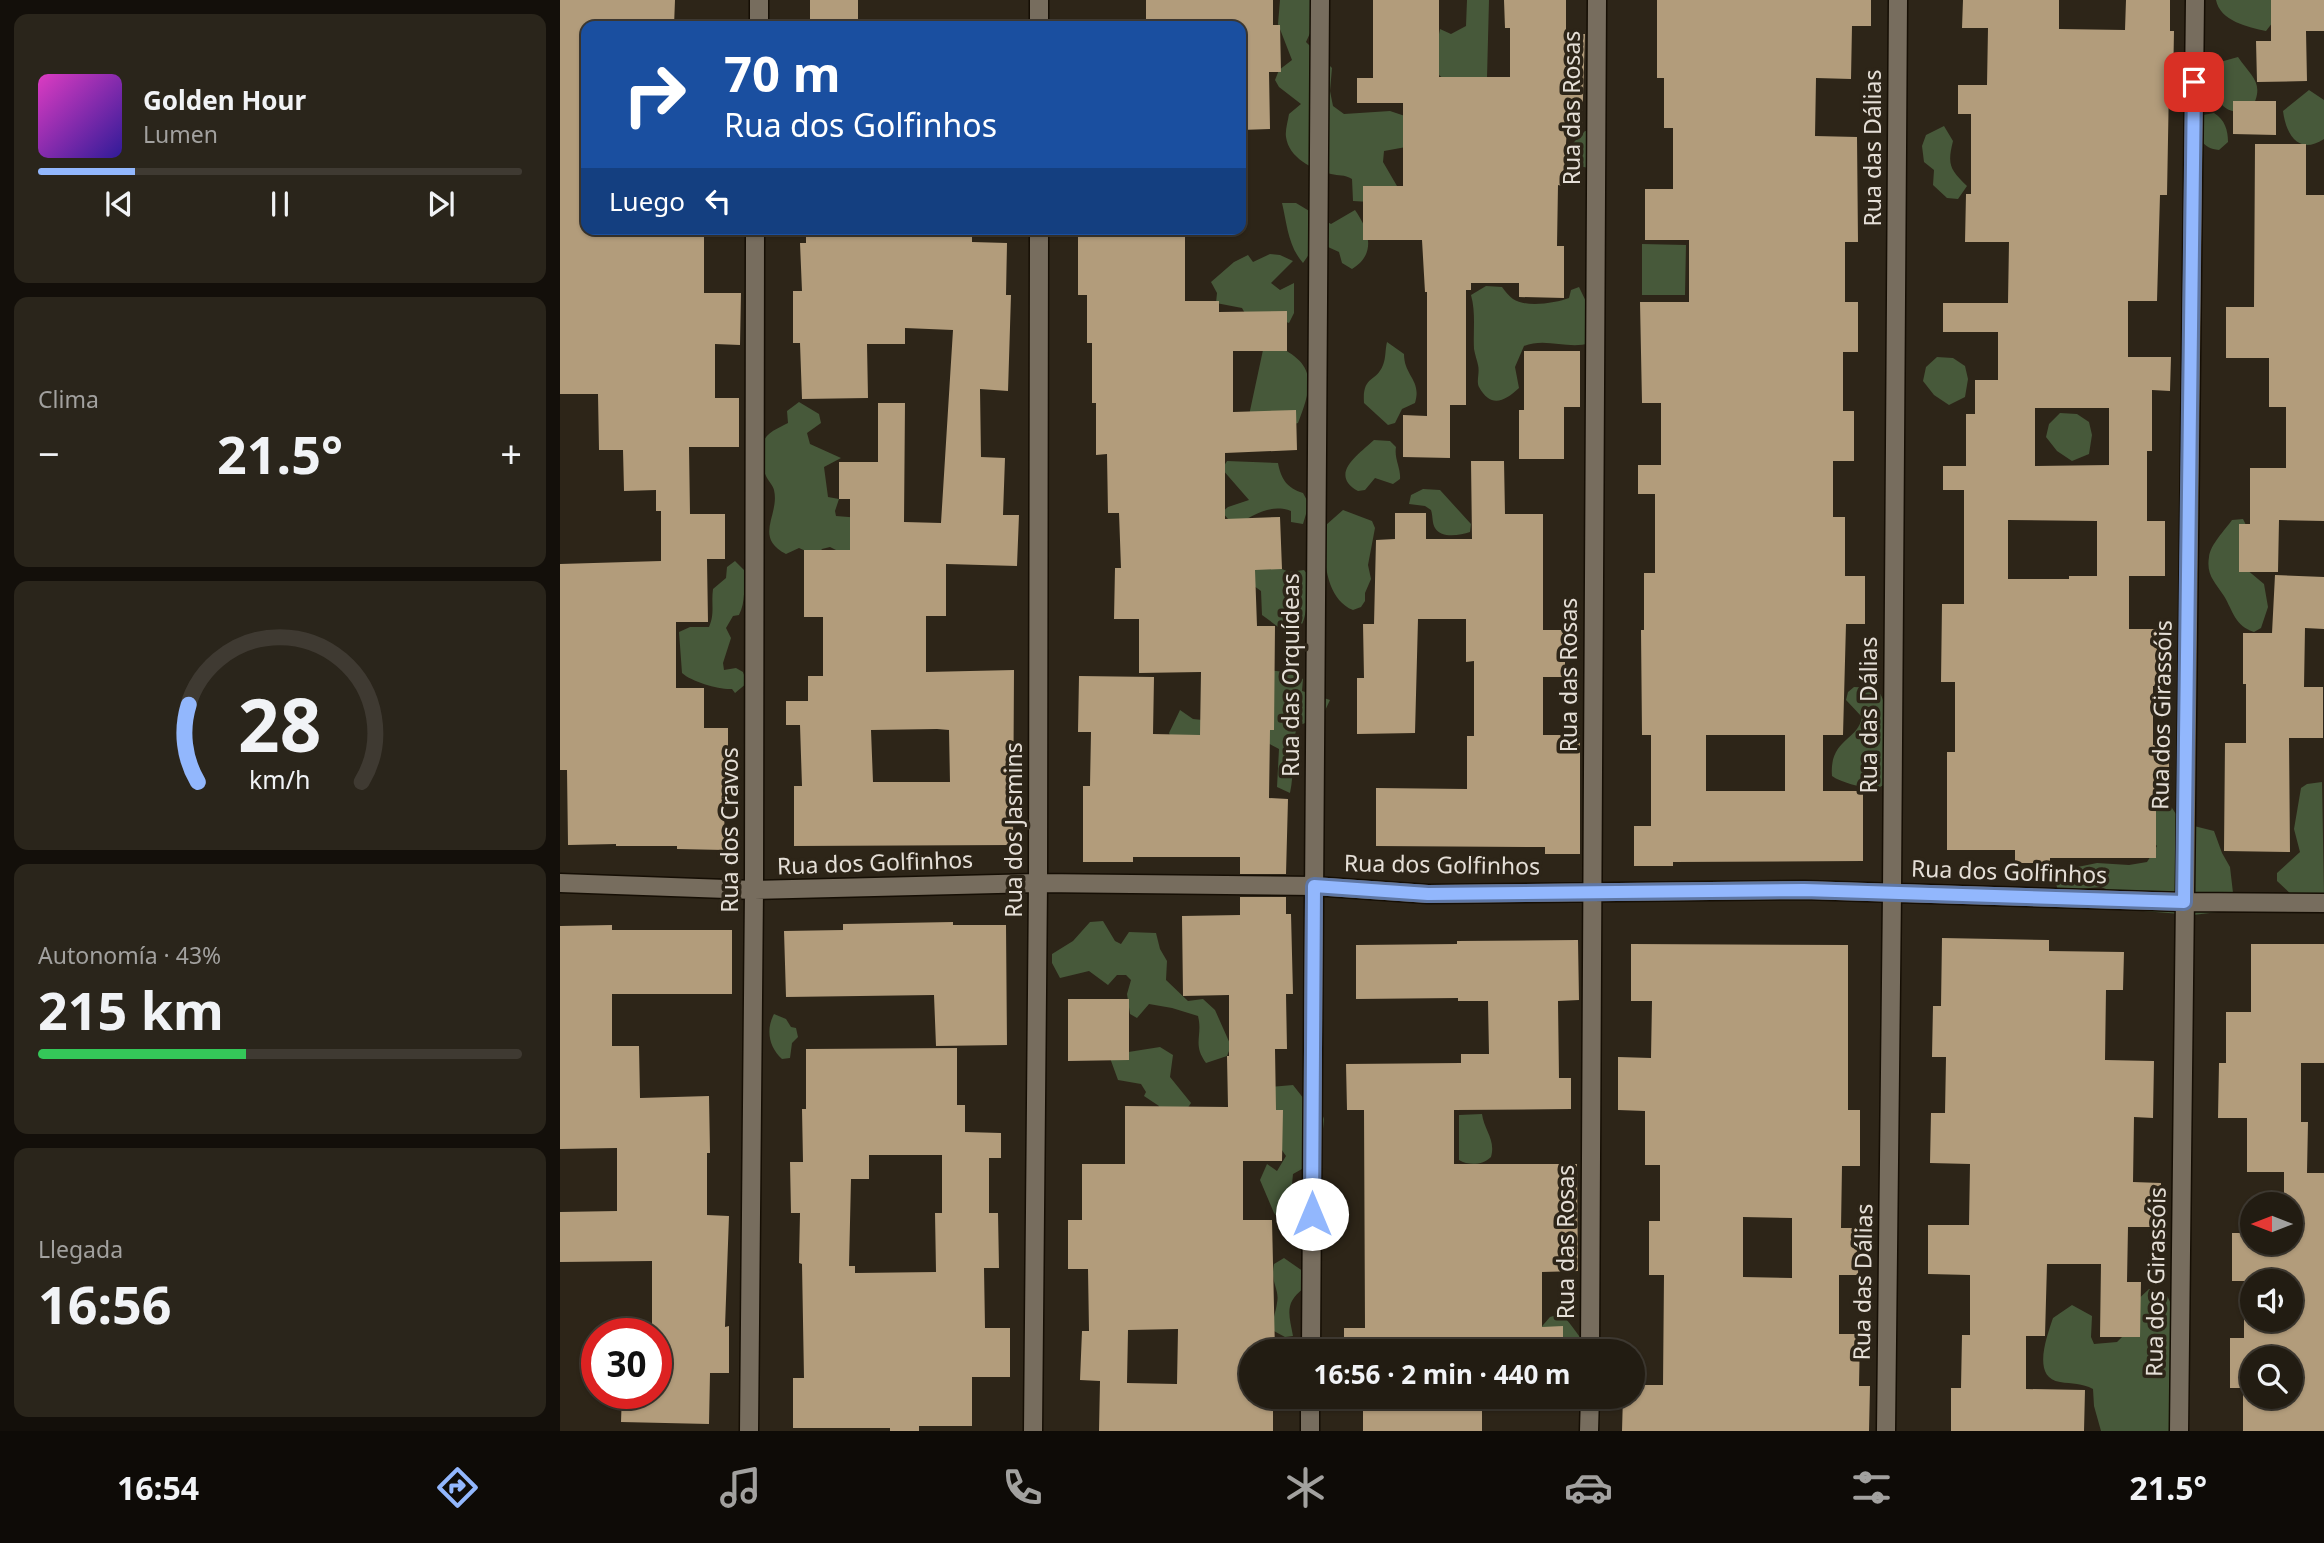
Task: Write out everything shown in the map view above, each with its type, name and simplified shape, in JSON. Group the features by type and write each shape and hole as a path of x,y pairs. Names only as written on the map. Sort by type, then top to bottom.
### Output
{"street":[{"path":"758,21 759,0"},
{"path":"1039,0 1039,21"},
{"name":"Rua das Orquídeas","path":"1311,1339 1320,0"},
{"name":"Rua das Rosas","path":"1590,1339 1597,0"},
{"name":"Rua das Dálias","path":"1886,1431 1898,0"},
{"name":"Rua dos Girassóis","path":"2179,1431 2195,0"},
{"name":"Rua dos Cravos","path":"749,1431 754,890 755,235"},
{"name":"Rua dos Jasmins","path":"1033,1431 1038,883 1039,235"},
{"name":"Rua dos Golfinhos","path":"560,883 754,890 1038,883 1314,886 1428,894 1804,890 2184,902 2324,903"},
{"path":"1310,1409 1310,1431"},
{"path":"1589,1431 1590,1409"}],"green space":[{"path":"1280,0 1312,0 1311,31 1306,42 1332,68 1330,91 1333,106 1344,114 1390,111 1405,116 1406,147 1384,151 1383,162 1397,186 1370,202 1353,201 1352,179 1309,166 1297,157 1288,144 1286,134 1289,114 1301,104 1279,87 1275,80 1279,70 1292,60 1278,24"},
{"path":"1467,0 1489,0 1487,78 1446,81 1432,69 1440,29 1451,34 1466,26"},
{"path":"2216,0 2273,0 2273,22 2266,31 2243,25 2223,13"},
{"path":"2238,57 2256,82 2257,94 2250,112 2232,111 2221,104 2205,76 2213,64"},
{"path":"2309,90 2324,100 2324,139 2307,145 2300,144 2290,134 2283,111"},
{"path":"2214,113 2223,122 2227,133 2228,142 2219,150 2202,142 2197,123 2203,115"},
{"path":"1944,126 1953,141 1951,166 1967,186 1958,199 1947,198 1933,185 1934,170 1924,162 1922,146 1926,135"},
{"path":"1588,131 1592,169 1568,163 1567,158 1569,149"},
{"path":"1282,203 1296,203 1331,224 1355,210 1367,234 1368,249 1365,256 1352,269 1342,263 1339,252 1328,247 1312,250 1303,263 1291,242"},
{"path":"1642,244 1686,245 1685,295 1642,295"},
{"path":"1270,254 1293,261 1271,283 1280,290 1294,283 1294,313 1289,323 1270,316 1247,317 1242,308 1216,303 1217,293 1211,282 1234,262 1248,255 1253,262"},
{"path":"1486,286 1502,287 1513,299 1533,304 1569,298 1571,290 1579,287 1592,314 1590,343 1541,343 1524,346 1515,367 1519,388 1498,401 1488,398 1478,385 1471,295"},
{"path":"1387,342 1404,354 1417,395 1415,403 1402,409 1395,423 1388,425 1364,403 1367,383 1377,375 1385,360"},
{"path":"1277,346 1300,361 1308,378 1308,387 1298,423 1274,429 1248,420 1263,350"},
{"path":"1937,357 1953,358 1965,366 1968,379 1965,397 1949,405 1934,395 1923,381 1926,367"},
{"path":"799,402 819,414 821,423 807,433 810,444 841,458 824,467 828,497 839,499 836,516 861,518 885,558 838,551 830,547 822,549 817,556 799,548 786,554 771,540 769,533 775,499 764,469 763,443 770,433 788,423 787,411"},
{"path":"2060,413 2077,414 2089,422 2092,435 2089,454 2072,461 2057,451 2046,437 2049,424"},
{"path":"1374,440 1390,441 1396,447 1400,479 1393,484 1375,478 1365,490 1358,491 1349,485 1346,471 1354,458"},
{"path":"1227,461 1278,463 1286,482 1303,493 1309,504 1303,524 1291,522 1291,511 1276,509 1261,512 1234,526 1222,512 1228,507 1249,500 1222,469"},
{"path":"1423,489 1440,490 1471,524 1470,532 1451,535 1438,531 1434,526 1431,510 1425,506 1409,504 1411,495"},
{"path":"1343,510 1372,521 1375,528 1368,565 1371,579 1365,593 1365,601 1361,607 1353,610 1336,596 1325,560 1326,525"},
{"path":"2243,519 2246,525 2246,569 2264,584 2268,607 2261,628 2254,632 2243,626 2235,617 2212,578 2208,563 2215,543 2232,520"},
{"path":"735,561 746,572 744,599 739,615 733,616 726,628 731,638 723,663 724,670 736,668 743,672 747,683 735,693 732,689 706,685 682,673 679,632 690,627 709,627 713,589 726,578 727,567"},
{"path":"1252,567 1277,567 1289,572 1304,570 1308,575 1312,594 1303,623 1296,633 1281,629 1262,615 1261,591 1247,581"},
{"path":"1268,670 1293,673 1303,679 1302,691 1330,700 1322,717 1297,726 1290,793 1277,787 1279,749 1264,741"},
{"path":"1854,687 1876,688 1884,703 1884,730 1893,775 1878,788 1853,785 1832,776 1832,764 1839,747 1855,731 1862,717 1846,700 1848,692"},
{"path":"1180,710 1193,719 1231,723 1185,771 1169,733"},
{"path":"2322,782 2324,895 2294,897 2277,881 2277,873 2300,852 2294,829 2301,788 2307,784"},
{"path":"2147,799 2170,805 2182,823 2214,831 2230,867 2235,910 2193,915 2143,911 2124,896 2101,887 2058,891 2053,872 2097,863 2129,865 2147,862 2157,846 2147,835"},
{"path":"1103,921 1115,941 1121,944 1129,932 1156,933 1160,949 1167,961 1166,980 1188,1001 1203,999 1215,1010 1231,1046 1227,1056 1206,1063 1199,1045 1198,1016 1149,1004 1137,1018 1130,1014 1127,994 1131,980 1126,975 1117,975 1108,985 1089,971 1060,978 1052,963 1052,954 1073,941 1090,922"},
{"path":"774,1014 786,1019 791,1027 796,1028 798,1037 792,1043 790,1058 782,1059 774,1050 769,1033"},
{"path":"1160,1047 1173,1055 1170,1077 1191,1103 1183,1115 1155,1122 1159,1106 1144,1096 1146,1092 1141,1084 1118,1080 1110,1058 1122,1053"},
{"path":"1293,1085 1304,1099 1320,1108 1324,1119 1320,1159 1293,1174 1291,1195 1302,1224 1283,1222 1274,1213 1260,1180 1267,1164 1277,1171 1286,1156 1277,1143 1270,1087"},
{"path":"1482,1114 1491,1140 1491,1157 1480,1163 1463,1162 1459,1160 1459,1115"},
{"path":"1284,1258 1307,1274 1304,1288 1291,1304 1289,1315 1293,1336 1285,1337 1272,1330 1278,1298 1273,1276 1274,1264"},
{"path":"2149,1289 2164,1291 2176,1321 2179,1358 2176,1431 2101,1431 2094,1406 2093,1389 2051,1379 2046,1373 2043,1355 2047,1335 2053,1318 2072,1305 2092,1316 2091,1337 2094,1344 2117,1342 2123,1336 2132,1305"},
{"path":"1561,1314 1582,1339 1541,1339 1537,1332 1550,1317"}],"building":[{"path":"560,0 675,0 674,21 581,21 581,235 704,235 704,293 741,293 740,345 715,344 715,398 739,398 739,447 689,447 690,514 725,514 725,559 707,559 708,622 676,622 676,688 704,688 704,728 728,728 724,850 616,844 568,845 567,770 560,770 560,564 661,561 661,511 656,511 656,490 624,491 623,450 599,450 598,394 560,394"},
{"path":"810,0 858,0 858,21 810,21"},
{"path":"1146,0 1273,0 1273,25 1280,25 1281,72 1269,72 1270,129 1246,130 1246,21 1146,21"},
{"path":"1373,0 1439,0 1439,77 1510,77 1510,28 1505,28 1504,0 1566,0 1566,34 1585,34 1582,129 1567,129 1563,186 1558,185 1557,246 1564,246 1564,298 1519,297 1519,283 1471,283 1471,290 1466,290 1466,405 1450,405 1450,458 1403,457 1403,415 1427,416 1427,292 1422,240 1363,240 1363,186 1403,186 1403,103 1357,103 1357,78 1373,78"},
{"path":"1657,0 1871,0 1871,26 1852,26 1851,79 1816,78 1815,136 1857,137 1858,242 1845,242 1845,302 1858,302 1858,352 1843,352 1843,411 1854,411 1854,461 1833,461 1833,517 1845,517 1845,576 1865,576 1865,624 1846,624 1843,735 1823,735 1823,791 1863,791 1863,861 1673,862 1673,866 1634,866 1634,826 1651,826 1651,735 1642,735 1641,630 1644,630 1644,573 1655,573 1655,494 1638,494 1638,465 1661,465 1661,403 1642,403 1640,302 1689,302 1689,240 1645,240 1645,189 1673,189 1673,128 1664,128 1664,78 1657,78","holes":["1706,735 1785,735 1785,791 1706,791"]},
{"path":"1963,0 2059,0 2059,29 2125,30 2126,0 2170,0 2170,31 2174,31 2173,84 2169,84 2167,195 2160,195 2157,301 2128,301 2128,357 2171,357 2170,391 2152,390 2152,451 2147,451 2147,521 2165,521 2165,576 2129,576 2129,629 2161,629 2161,686 2153,686 2153,745 2169,745 2169,791 2156,791 2156,858 2050,858 2050,863 2015,863 2015,850 1947,850 1947,752 1955,752 1955,682 1941,682 1942,604 1964,604 1964,490 1943,490 1943,466 1966,466 1966,414 1975,414 1975,380 1998,380 1998,332 1943,332 1943,303 2008,303 2009,242 1965,242 1966,194 1971,194 1971,114 1958,114 1958,85 1987,85 1988,28 1962,28","holes":["2035,408 2109,408 2109,465 2035,466","2008,520 2097,521 2097,576 2008,579"]},
{"path":"2271,0 2324,0 2324,31 2306,31 2307,81 2257,82 2256,41 2271,41"},
{"path":"2233,101 2276,101 2276,135 2233,134"},
{"path":"2255,144 2306,144 2306,195 2324,195 2324,521 2279,520 2278,572 2239,572 2239,524 2250,524 2250,468 2286,468 2286,407 2269,407 2269,358 2226,358 2226,307 2254,307"},
{"path":"806,235 972,235 972,242 1007,243 1006,295 1011,295 1008,391 980,389 981,457 1005,458 1003,515 1019,515 1017,566 946,564 946,616 926,616 926,672 1014,670 1013,845 794,846 794,786 802,786 800,725 786,725 786,701 808,701 808,676 823,676 823,617 804,617 804,550 850,550 850,499 839,499 839,462 878,462 878,403 905,403 904,522 941,523 953,330 905,328 905,344 867,344 868,398 802,399 800,343 793,343 793,291 802,291 800,243 806,243","holes":["871,730 949,730 950,782 873,782"]},
{"path":"1078,235 1185,235 1185,301 1219,301 1219,312 1287,311 1287,351 1233,351 1233,412 1296,410 1297,450 1225,453 1225,519 1280,517 1282,569 1255,570 1257,626 1275,626 1274,730 1270,730 1269,798 1288,799 1286,874 1240,874 1240,857 1133,857 1133,862 1083,862 1083,786 1090,786 1091,732 1078,732 1079,676 1154,677 1153,734 1200,735 1201,672 1139,673 1139,619 1114,619 1115,568 1121,568 1119,513 1108,513 1107,454 1096,455 1096,403 1092,403 1092,343 1087,343 1087,295 1078,295"},
{"path":"1524,351 1580,351 1580,407 1564,407 1564,459 1519,459 1519,410 1524,410"},
{"path":"1471,461 1504,461 1505,514 1543,514 1543,630 1565,630 1565,677 1543,677 1543,735 1580,735 1580,854 1545,854 1545,847 1376,846 1376,788 1467,789 1467,736 1474,736 1474,661 1466,662 1466,619 1418,619 1415,733 1357,734 1357,678 1364,678 1363,624 1374,624 1376,540 1395,539 1395,513 1426,513 1426,539 1472,539"},
{"path":"2275,575 2324,577 2324,629 2305,628 2304,687 2323,687 2323,738 2289,738 2290,852 2224,851 2225,743 2246,743 2243,633 2272,633"},
{"path":"1240,897 1286,897 1286,914 1291,914 1293,994 1286,994 1287,1049 1275,1049 1276,1110 1283,1110 1282,1161 1243,1161 1243,1220 1272,1220 1275,1339 1239,1339 1239,1409 1273,1409 1273,1431 1099,1431 1100,1381 1080,1380 1082,1331 1089,1331 1088,1269 1068,1269 1068,1220 1082,1220 1082,1164 1125,1164 1125,1106 1228,1107 1229,995 1183,996 1182,916 1240,915","holes":["1178,1329 1177,1384 1127,1383 1128,1330"]},
{"path":"953,922 953,925 1006,925 1007,1045 936,1046 934,995 786,997 784,931 843,930 843,924"},
{"path":"612,925 612,930 732,930 732,994 612,994 612,1046 639,1046 640,1098 709,1096 707,1215 729,1216 725,1327 729,1326 729,1373 710,1373 709,1424 621,1422 621,1409 672,1409 672,1318 652,1318 652,1261 560,1262 560,1212 617,1211 617,1148 560,1149 560,926"},
{"path":"1942,938 2049,940 2049,951 2124,952 2123,990 2106,990 2105,1060 2154,1061 2153,1118 2134,1117 2133,1182 2161,1183 2160,1227 2128,1227 2127,1282 2141,1282 2140,1337 2100,1337 2101,1264 2047,1264 2045,1336 2026,1336 2026,1389 2085,1390 2084,1431 1951,1431 1951,1388 1961,1388 1962,1335 1970,1335 1970,1275 1928,1274 1928,1225 1969,1225 1970,1164 1930,1163 1931,1113 1945,1113 1946,1057 1932,1057 1933,1006 1941,1006"},
{"path":"1578,940 1579,1000 1558,1001 1559,1078 1571,1078 1571,1109 1454,1110 1454,1164 1577,1164 1578,1271 1542,1272 1542,1327 1563,1326 1563,1339 1344,1339 1344,1328 1365,1328 1364,1110 1347,1110 1346,1064 1461,1063 1461,1054 1489,1054 1488,1001 1458,1001 1458,998 1356,999 1356,945 1457,944 1457,941"},
{"path":"1631,944 1848,945 1848,1110 1860,1110 1860,1166 1842,1166 1841,1228 1859,1228 1858,1275 1839,1275 1839,1334 1860,1334 1859,1386 1870,1386 1869,1431 1622,1431 1623,1409 1645,1409 1645,1385 1663,1385 1664,1275 1649,1275 1649,1221 1660,1221 1660,1165 1645,1165 1645,1111 1618,1110 1618,1057 1651,1058 1652,1001 1631,1001","holes":["1743,1217 1792,1218 1792,1278 1743,1277"]},
{"path":"2251,944 2324,944 2324,1063 2301,1063 2301,1122 2308,1122 2307,1173 2324,1173 2324,1431 2243,1431 2243,1409 2303,1409 2303,1346 2240,1346 2240,1388 2230,1388 2230,1338 2244,1338 2244,1332 2303,1332 2303,1269 2240,1269 2240,1281 2232,1281 2232,1233 2240,1233 2240,1255 2303,1255 2303,1192 2284,1192 2284,1172 2247,1172 2247,1118 2218,1118 2219,1063 2226,1063 2226,1012 2251,1012"},
{"path":"1068,999 1129,999 1129,1060 1068,1061"},
{"path":"957,1048 957,1105 965,1105 965,1132 1001,1133 1001,1158 989,1158 989,1213 998,1213 999,1268 984,1268 985,1328 1010,1328 1010,1377 972,1377 972,1426 919,1426 919,1431 890,1431 890,1428 793,1428 793,1378 804,1378 802,1264 799,1263 800,1213 791,1213 790,1162 803,1162 802,1109 806,1109 806,1049","holes":["869,1155 942,1155 942,1213 935,1213 936,1272 855,1273 855,1266 849,1266 851,1179 869,1179"]},
{"path":"1363,1409 1482,1409 1482,1431 1363,1431"}],"route":[{"path":"1312,1214 1314,886 1428,894 1804,890 2184,902 2194,82"}]}
